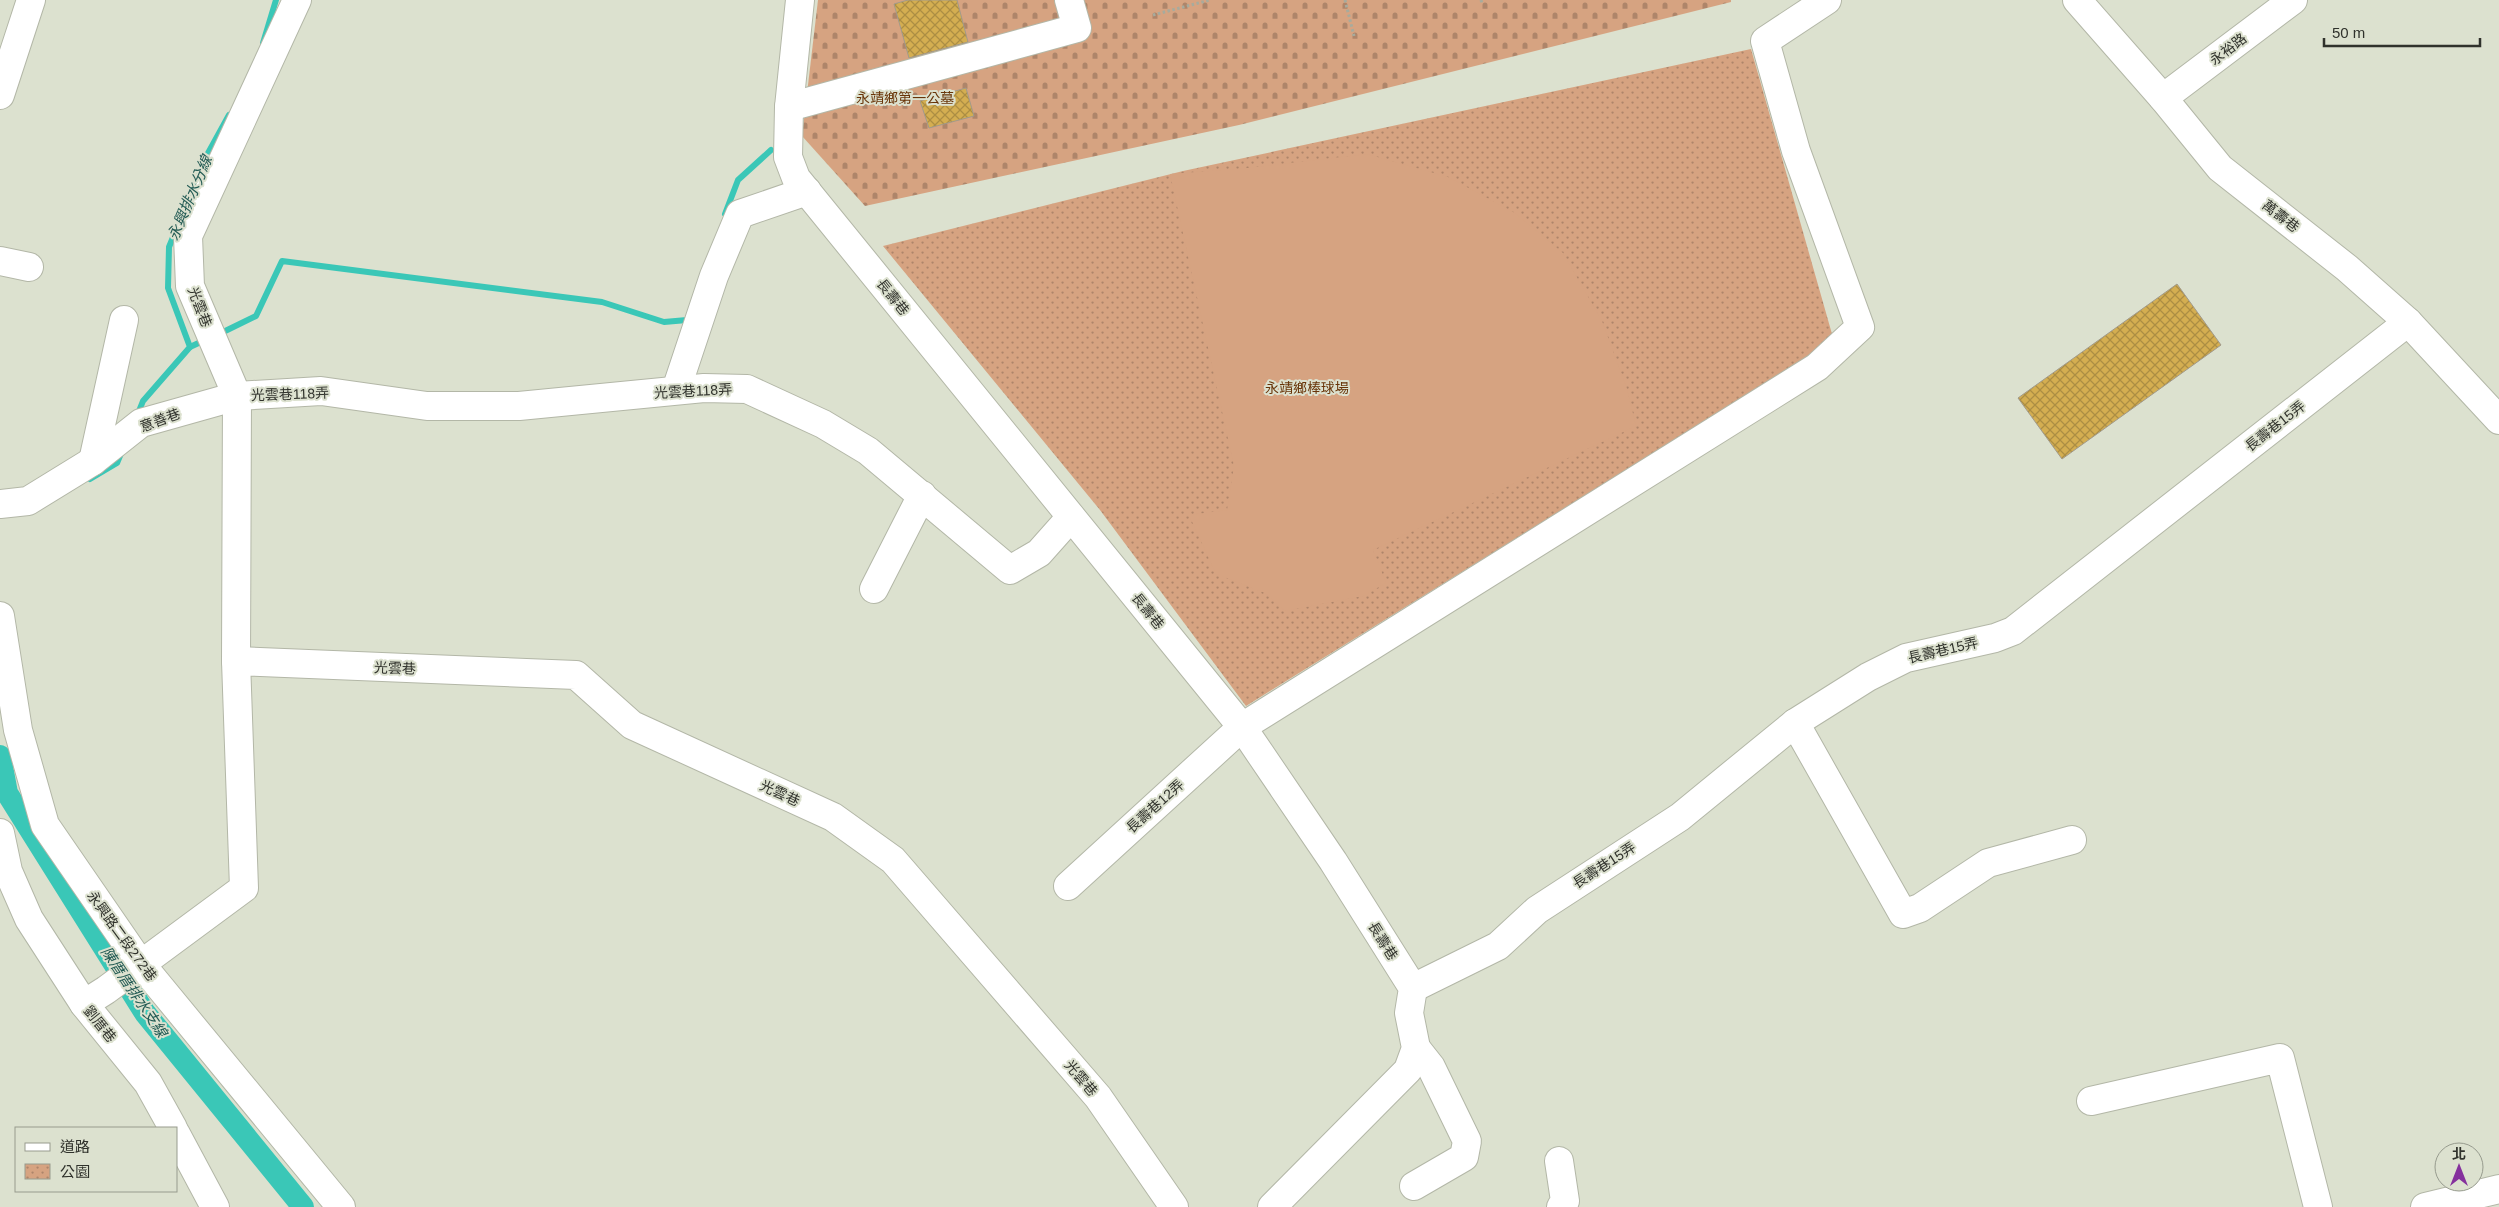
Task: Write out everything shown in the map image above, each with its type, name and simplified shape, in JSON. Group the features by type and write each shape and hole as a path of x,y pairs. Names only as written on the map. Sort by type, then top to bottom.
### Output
{"street":[{"path":"0,95 31,0"},
{"name":"光雲巷","path":"135,967 244,888 236,661 237,396 190,286 188,236 297,0"},
{"name":"長壽巷","path":"800,0 790,107 788,157 796,178 1242,726 1333,861 1413,988"},
{"path":"790,107 1077,28 1069,0"},
{"name":"長壽巷12弄","path":"1068,886 1242,726 1817,367 1860,327 1796,151 1765,40 1827,0"},
{"name":"萬壽巷","path":"2077,0 2220,168 2347,268 2408,322 2499,420"},
{"name":"永裕路","path":"2162,98 2293,0"},
{"path":"676,390 714,276 740,214 807,191"},
{"path":"0,261 29,267"},
{"path":"93,461 124,320"},
{"name":"長壽巷15弄","path":"1413,988 1498,946 1537,910 1680,817 1796,723 1868,677 1906,658 1995,638 2013,630 2408,322"},
{"name":"光雲巷118弄","path":"237,396 321,391 426,406 519,406 676,390 704,388 747,389 823,424 868,451 1010,570 1039,552 1072,517"},
{"name":"意善巷","path":"0,504 28,500 93,461 141,423 237,396"},
{"path":"874,589 922,495"},
{"name":"永興路二段272巷","path":"0,616 18,730 45,825 135,967 342,1207"},
{"name":"光雲巷","path":"236,661 576,674 632,725 833,817 893,860 1098,1097 1174,1207"},
{"path":"1796,723 1902,914 1920,908 1988,863 2072,840"},
{"name":"劉厝巷","path":"0,833 4,871 29,919 84,1004 148,1083 172,1127"},
{"path":"84,1004 106,990 135,967"},
{"path":"1413,988 1409,1012 1416,1048 1431,1067 1467,1142 1464,1157 1414,1186"},
{"path":"1272,1207 1408,1070 1416,1048"},
{"path":"2091,1101 2280,1058 2318,1207"},
{"path":"178,1138 215,1207"},
{"path":"1559,1161 1565,1201 1561,1207"},
{"path":"2424,1207 2499,1189"}],"path":[{"path":"1153,15 1210,0"},
{"path":"1345,0 1354,36"}],"green space":[{"name":"永靖鄉第一公墓","path":"818,0 1731,0 1731,2 1239,125 865,206 802,136"},
{"name":"永靖鄉棒球場","path":"1751,49 1834,341 1246,706 1100,510 883,246 1183,171"},
{"path":"1367,154 1448,177 1515,213 1563,253 1602,321 1627,389 1636,426 1373,550 1386,583 1363,596 1285,611 1265,593 1216,574 1189,515 1227,510 1234,466 1170,174 1247,168"}],"building":[{"path":"908,0 957,0 968,42 909,58 894,4"},
{"path":"966,88 974,116 929,128 920,101"},
{"path":"2177,284 2221,345 2062,459 2018,398"}],"waterway":[{"name":"永興排水分線","path":"263,43 276,0"},
{"name":"永興排水分線","path":"137,416 143,401 190,347 168,288 169,247 207,155 229,115"},
{"path":"725,214 738,180 771,150"},
{"path":"217,335 256,316 282,261 602,302 664,322 687,320 689,316"},
{"path":"190,347 205,340"},
{"name":"永興排水分線","path":"90,479 117,463 122,451"},
{"name":"陳厝厝排水支線","path":"0,756 7,793 145,1013 303,1207"}]}
